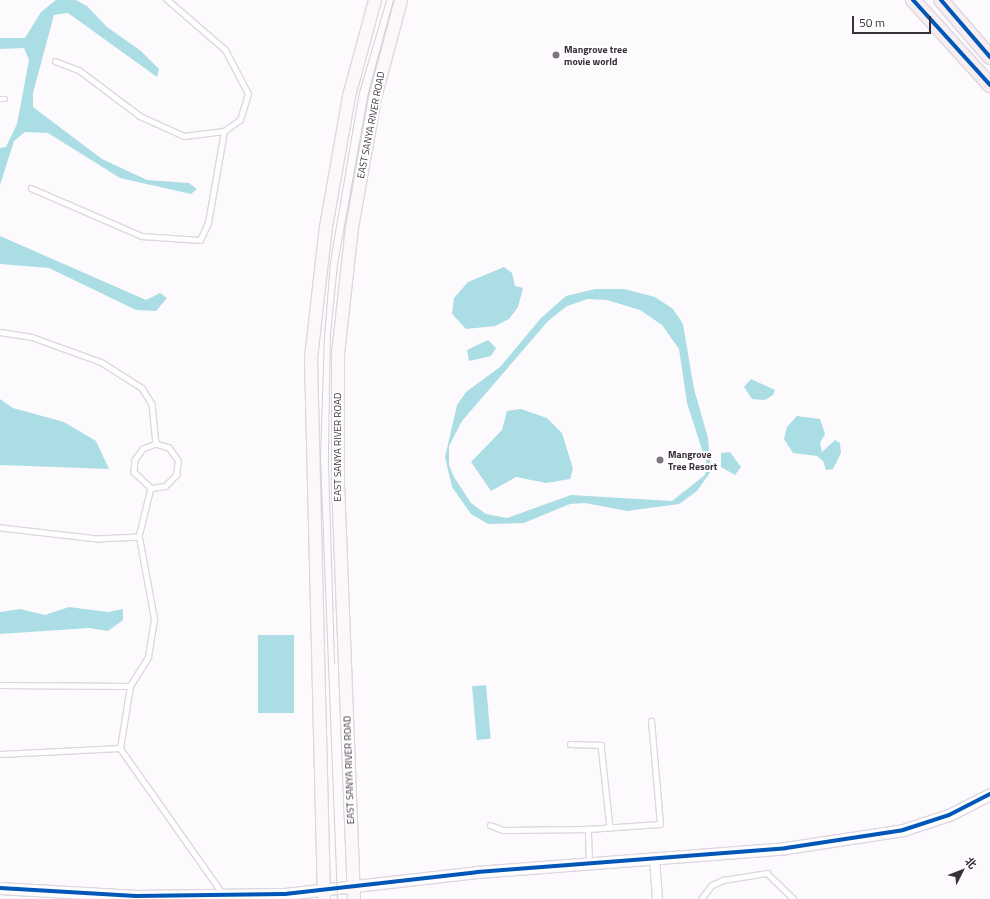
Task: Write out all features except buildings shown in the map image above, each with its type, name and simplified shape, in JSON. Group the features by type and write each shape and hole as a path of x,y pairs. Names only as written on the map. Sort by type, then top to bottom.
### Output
{"highway":[{"path":"913,0 990,85"},
{"path":"941,0 990,56"}],"main road":[{"path":"324,895 311,358 326,227 348,104 375,0"},
{"name":"EAST SANYA RIVER ROAD","path":"354,894 338,488 338,354 353,220 375,98 401,0"}],"street":[{"path":"0,888 136,896 354,894 445,876 859,839 903,830 949,815 990,794"},
{"path":"654,858 657,899"}],"lane":[{"path":"55,62 80,70 140,116 184,136 224,131 240,120 248,94 225,50 167,0"},
{"path":"31,188 142,236 200,240 208,223 224,131"},
{"path":"0,332 32,337 101,362 142,388 152,404 156,444"},
{"path":"156,444 169,448 178,461 176,475 165,486 151,488 134,472 136,460 144,449 156,444"},
{"path":"151,488 139,537 154,619 148,657 130,686 120,748 224,895"},
{"path":"0,528 97,539 139,537"},
{"path":"0,685 130,686"},
{"path":"490,825 503,830 588,830 660,824 652,721"},
{"path":"570,744 601,745 610,828"},
{"path":"0,754 120,748"},
{"path":"588,830 589,864"},
{"path":"700,899 712,886 723,880 767,873 794,899"}],"water":[{"path":"56,0 76,0 87,6 107,27 141,51 159,69 157,77 68,13 54,15 33,93 33,107 102,159 147,180 189,183 197,189 191,194 120,178 48,133 25,132 14,141 0,185 0,148 6,147 17,124 29,60 24,48 0,49 0,38 25,38 41,12"},
{"path":"0,236 146,300 160,293 167,298 156,311 136,310 49,268 0,264"},
{"path":"504,267 512,273 515,286 523,288 518,307 509,319 495,326 466,329 452,314 454,298 468,282"},
{"path":"595,289 624,289 655,297 673,309 683,324 694,389 708,438 711,471 697,491 679,504 627,511 585,503 570,504 524,523 488,524 471,514 452,487 445,457 457,405 466,392 500,367 541,318 566,296","holes":["588,299 607,300 640,310 662,325 679,349 687,403 707,465 705,475 672,501 571,495 507,518 486,514 471,503 454,477 449,465 449,446 462,421 548,321 567,306"]},
{"path":"488,340 496,348 491,356 469,361 467,350"},
{"path":"751,379 775,390 773,395 765,400 752,399 744,387"},
{"path":"0,399 13,408 64,422 96,441 109,469 0,465"},
{"path":"521,409 547,418 562,433 573,469 570,479 546,483 516,477 491,491 471,462 502,430 507,411"},
{"path":"797,416 820,419 825,434 820,443 822,452 835,440 840,443 841,453 833,469 826,470 823,461 817,456 793,453 784,439 787,427"},
{"path":"730,452 741,467 735,475 721,467 721,453"},
{"path":"69,607 108,612 123,609 123,620 108,631 89,628 0,634 0,612 20,609 45,615"},
{"path":"258,635 294,635 294,713 258,713"},
{"path":"486,685 491,739 477,740 472,686"}],"tram line":[{"path":"337,899 320,456 324,337 330,261 359,92 386,0"},
{"path":"334,663 328,456 330,334 337,264 368,92 393,0"}],"cycle path":[{"path":"913,0 990,85"},
{"path":"941,0 990,57"},
{"path":"0,888 136,896 285,894 477,872 786,848 903,830 949,815 990,794"}],"place":[{"name":"Mangrove tree movie world","path":"556,55"},
{"name":"Mangrove Tree Resort","path":"660,460"}]}
